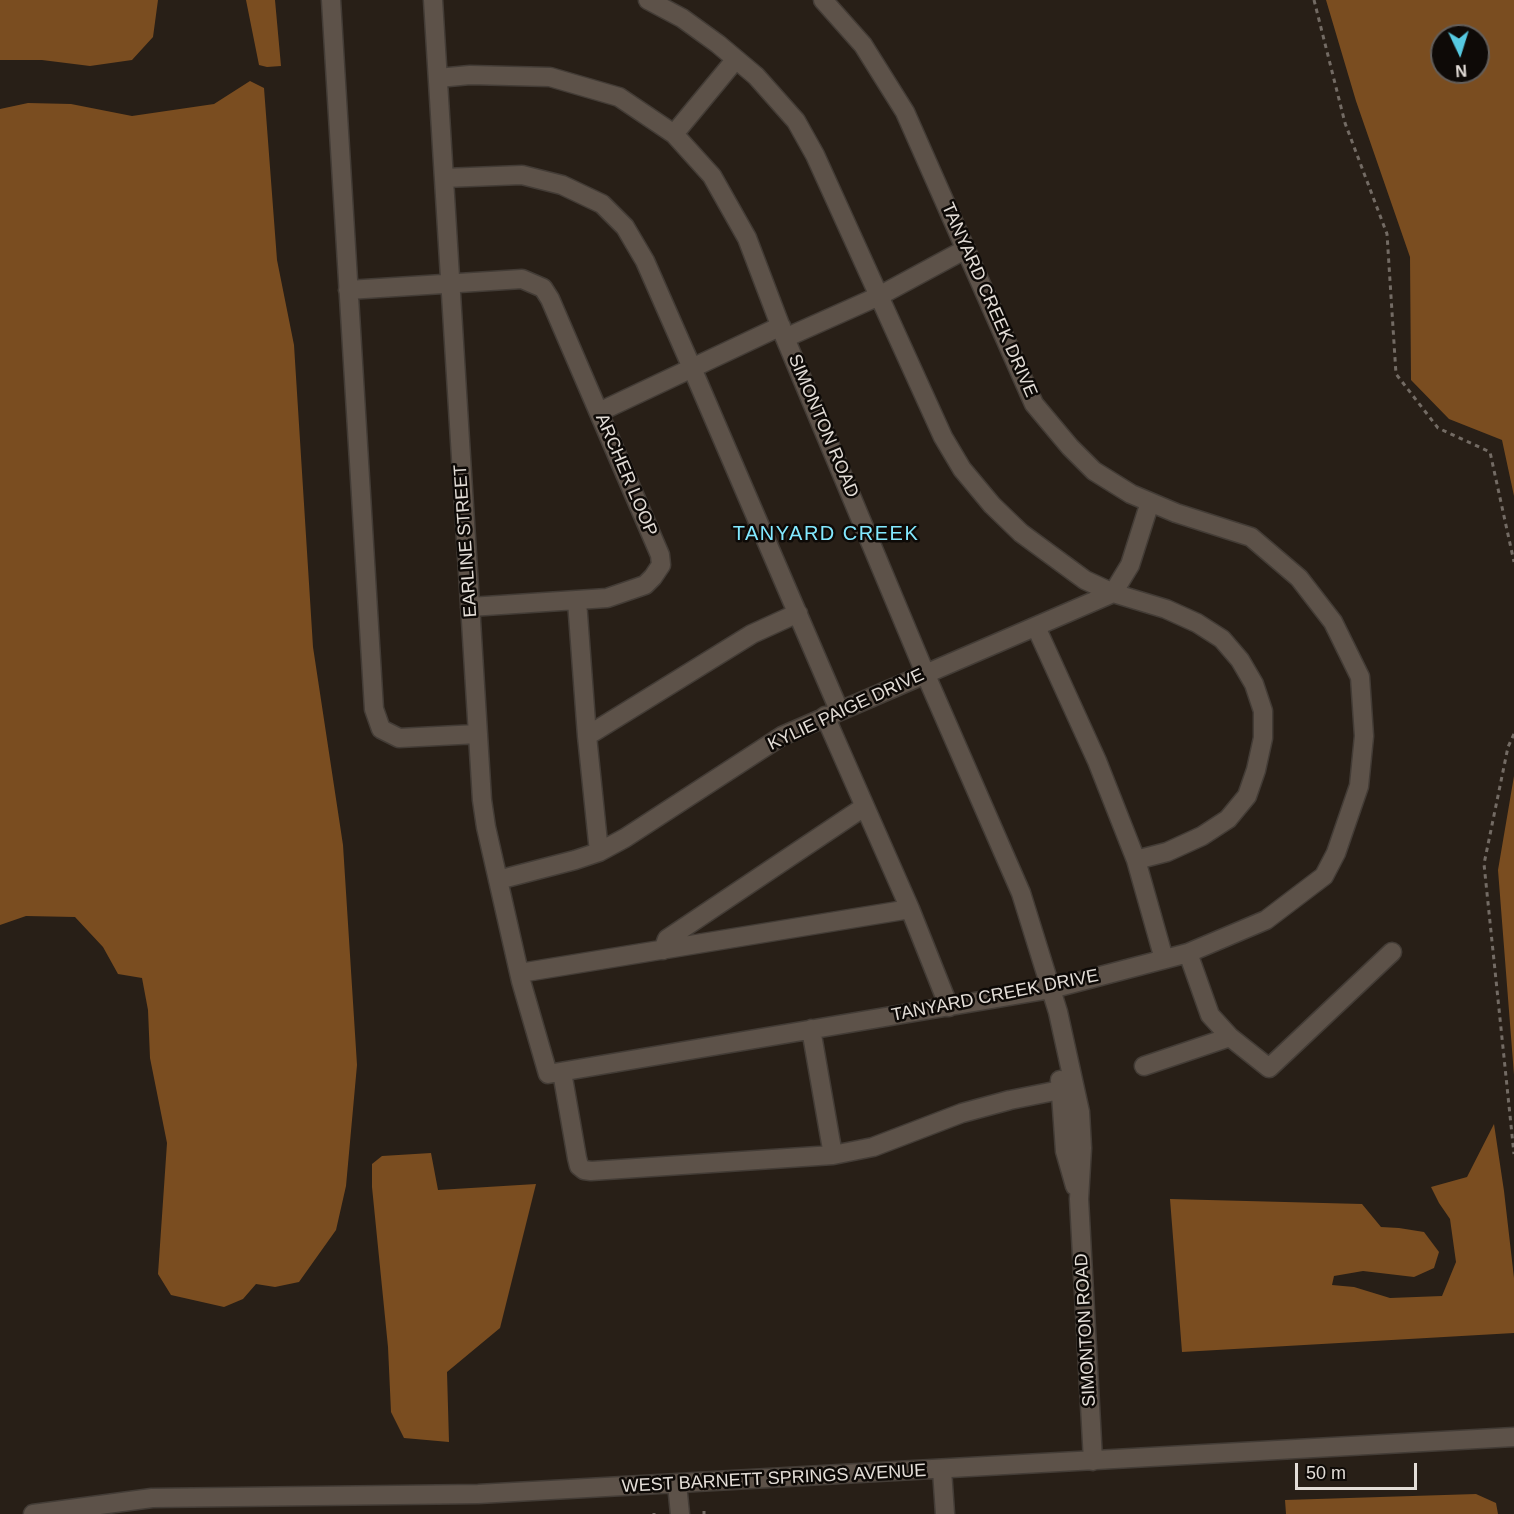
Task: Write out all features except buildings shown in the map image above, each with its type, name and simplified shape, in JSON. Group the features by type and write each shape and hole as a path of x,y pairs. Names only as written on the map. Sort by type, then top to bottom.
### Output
{"street":[{"path":"331,0 374,709 381,729 399,738 478,734"},
{"name":"EARLINE STREET","path":"433,0 484,818 520,973 555,1073 579,1166 584,1170 833,1155"},
{"path":"648,0 682,18 736,59 756,76 796,121 814,155 943,437 962,469 992,504 1021,533 1085,580 1113,593 1166,609 1197,623 1222,639 1240,660 1254,684 1263,711 1263,738 1247,796 1228,819 1202,836 1167,852 1136,860"},
{"name":"TANYARD CREEK DRIVE","path":"555,1073 1051,989 1188,953 1266,920 1324,876 1336,853 1359,786 1364,736 1360,677 1333,622 1299,578 1251,537 1176,513 1131,494 1094,471 1070,447 1034,404 906,112 863,45 822,0"},
{"path":"674,134 736,59"},
{"name":"SIMONTON ROAD","path":"438,78 470,75 549,77 619,97 674,134 712,176 747,238 783,332 926,673 1022,893 1051,989 1080,1112 1082,1148 1079,1199 1094,1461"},
{"path":"444,177 522,175 562,185 602,204 625,227 645,261 798,613 864,807 910,909 949,1007"},
{"path":"599,412 692,368 879,296 966,249"},
{"name":"ARCHER LOOP","path":"348,290 522,279 543,288 550,299 660,555 661,565 645,585 608,598 470,607"},
{"path":"1113,593 1130,565 1150,502"},
{"name":"KYLIE PAIGE DRIVE","path":"498,880 599,852 625,838 782,736 1113,593"},
{"path":"577,601 587,736 599,852"},
{"path":"587,736 752,634 798,613"},
{"path":"1036,627 1097,761 1136,860 1164,959"},
{"path":"663,950 667,939 864,807"},
{"path":"520,973 910,909"},
{"path":"1188,953 1210,1015 1230,1037 1269,1068 1392,952"},
{"path":"811,1029 833,1155 873,1147 962,1113 1060,1090"},
{"name":"SIMONTON ROAD","path":"1062,1033 1060,1090 1065,1151 1079,1199"},
{"path":"1144,1066 1230,1037"},
{"name":"WEST BARNETT SPRINGS AVENUE","path":"33,1514 153,1498 331,1505 411,1505 478,1494 1514,1437"},
{"path":"942,1470 945,1514"},
{"path":"677,1484 680,1514"}],"path":[{"path":"1314,0 1345,123 1387,234 1396,374 1438,428 1490,452 1514,562"},
{"path":"1514,735 1508,747 1484,864 1514,1155"}],"shaded area":[{"path":"0,0 158,0 153,37 132,60 90,66 42,60 0,60"},
{"path":"246,0 275,0 281,66 259,65"},
{"path":"1326,0 1514,0 1514,496 1502,440 1449,419 1411,380 1410,257 1356,101"},
{"path":"250,81 264,88 277,260 294,345 313,647 343,845 357,1065 346,1186 336,1230 299,1282 275,1287 256,1284 243,1299 224,1307 171,1295 158,1274 167,1143 150,1058 148,1010 142,978 118,974 103,947 75,917 26,916 0,925 0,109 28,103 71,104 132,116 214,104"},
{"path":"1514,776 1514,1075 1498,870"},
{"path":"1494,1124 1514,1278 1514,1333 1182,1352 1170,1199 1362,1204 1381,1227 1424,1232 1439,1252 1434,1268 1414,1277 1363,1271 1334,1276 1332,1285 1354,1287 1390,1298 1442,1296 1456,1262 1450,1219 1431,1187 1467,1177"},
{"path":"431,1153 438,1190 536,1184 500,1328 447,1372 449,1442 404,1438 391,1412 388,1347 372,1187 372,1164 382,1156"},
{"path":"1476,1494 1496,1503 1498,1514 1286,1514 1285,1500"}],"district":[{"name":"TANYARD CREEK","path":"826,534"}]}
